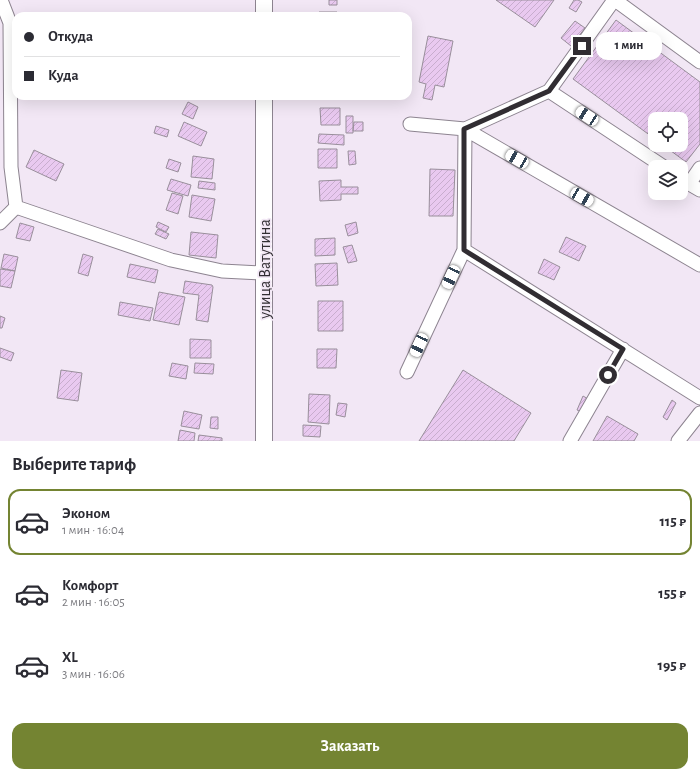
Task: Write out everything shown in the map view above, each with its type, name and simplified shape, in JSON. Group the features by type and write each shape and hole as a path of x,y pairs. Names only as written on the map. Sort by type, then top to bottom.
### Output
{"main road":[{"path":"264,0 264,12"},
{"name":"улица Ватутина","path":"264,100 264,441"}],"street":[{"path":"1,0 5,22 11,167 16,208"},
{"path":"464,129 549,91 614,0 700,62"},
{"path":"549,91 653,160"},
{"path":"410,124 464,129 700,265"},
{"path":"406,372 464,250 464,129"},
{"path":"688,178 700,168"},
{"path":"688,183 700,190"},
{"path":"0,223 16,208"},
{"path":"16,208 171,260 222,271 264,273"},
{"path":"464,250 700,398"},
{"path":"570,441 623,349"},
{"path":"678,441 700,413"}],"building":[{"path":"329,0 337,0 337,5 329,5"},
{"path":"496,0 554,0 535,27"},
{"path":"574,0 582,2 576,12 569,8"},
{"path":"616,20 700,82 700,144 688,160 683,160 672,152 688,152 688,112 648,112 648,134 573,79"},
{"path":"575,21 585,28 571,46 561,38"},
{"path":"428,36 453,41 444,87 435,85 432,100 423,98 426,84 419,82"},
{"path":"188,102 198,107 193,119 182,114"},
{"path":"320,108 340,108 340,125 321,125"},
{"path":"346,116 353,116 353,133 346,133"},
{"path":"184,122 207,132 201,146 178,136"},
{"path":"354,122 363,122 363,131 353,131"},
{"path":"156,126 169,130 167,137 154,133"},
{"path":"319,134 344,135 344,145 318,143"},
{"path":"318,149 337,149 337,168 318,168"},
{"path":"34,150 64,164 56,181 26,167"},
{"path":"348,151 355,151 356,164 349,165"},
{"path":"193,156 214,159 212,179 191,177"},
{"path":"169,159 181,163 178,172 166,168"},
{"path":"430,169 455,170 453,216 429,216"},
{"path":"171,179 191,185 188,196 167,190"},
{"path":"341,180 341,187 358,187 358,194 341,194 341,200 320,201 319,181"},
{"path":"199,181 215,183 215,190 198,188"},
{"path":"172,193 183,196 178,214 166,210"},
{"path":"192,195 215,199 211,221 189,217"},
{"path":"158,222 169,227 166,232 156,227"},
{"path":"356,222 358,233 348,236 345,225"},
{"path":"20,223 34,227 30,241 16,238"},
{"path":"158,229 169,234 166,239 155,234"},
{"path":"191,232 218,235 216,258 189,255"},
{"path":"566,237 586,246 579,261 559,252"},
{"path":"335,238 335,255 315,256 315,239"},
{"path":"352,245 357,261 348,263 343,247"},
{"path":"4,254 18,257 15,271 1,268"},
{"path":"83,254 93,257 88,276 78,273"},
{"path":"544,259 560,267 554,280 538,273"},
{"path":"337,263 338,285 316,286 315,264"},
{"path":"130,264 158,270 155,283 127,277"},
{"path":"0,269 15,271 11,288 0,286"},
{"path":"185,281 212,285 213,287 208,322 196,320 199,295 183,293"},
{"path":"159,292 185,297 179,325 153,320"},
{"path":"318,301 343,301 343,331 318,331"},
{"path":"120,302 153,308 150,321 118,315"},
{"path":"0,316 5,318 2,328 0,328"},
{"path":"190,339 211,340 211,358 190,358"},
{"path":"0,348 14,353 11,361 0,357"},
{"path":"317,349 337,349 336,368 317,368"},
{"path":"172,363 188,366 186,379 169,376"},
{"path":"195,363 214,364 213,374 194,373"},
{"path":"61,370 82,373 78,401 57,398"},
{"path":"463,370 531,413 514,441 419,441"},
{"path":"309,394 330,395 329,424 308,422"},
{"path":"583,396 590,400 584,413 577,410"},
{"path":"672,400 676,403 667,420 663,417"},
{"path":"338,403 347,404 345,417 336,415"},
{"path":"184,411 202,415 199,429 181,426"},
{"path":"607,416 638,434 634,441 593,441"},
{"path":"211,417 218,417 218,429 210,428"},
{"path":"303,425 321,426 320,437 303,436"},
{"path":"180,430 195,433 194,441 178,441"},
{"path":"199,435 222,438 222,441 198,441"}],"route":[{"path":"582,46 549,91 464,129 464,250 623,349 608,375"}]}
